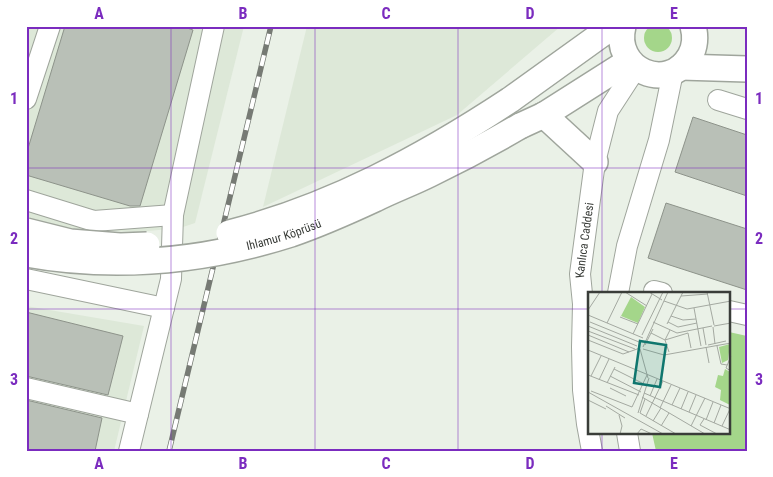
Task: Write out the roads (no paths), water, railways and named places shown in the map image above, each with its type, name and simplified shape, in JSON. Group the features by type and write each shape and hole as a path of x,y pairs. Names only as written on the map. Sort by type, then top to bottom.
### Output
{"street":[{"path":"26,99 50,26"},
{"path":"130,451 171,279 173,215 214,26"},
{"name":"Ihlamur Köprüsü","path":"26,231 70,242 120,246 145,245 200,238 259,225 291,215 392,170 454,136 510,100 613,26"},
{"path":"623,26 621,34 624,53 632,64 644,72 664,75 677,70 747,69"},
{"path":"618,292 626,246 659,140 677,70 688,60 695,42 693,26"},
{"name":"Ihlamur Köprüsü","path":"26,254 77,262 147,262 215,253 266,241 346,213 428,175 544,115 632,64"},
{"name":"Kanlıca Caddesi","path":"588,429 583,383 583,304 580,274 595,162 608,111 632,64"},
{"path":"718,100 747,109"},
{"path":"544,115 595,162"},
{"path":"26,200 94,221 173,215"},
{"path":"26,279 164,308"},
{"path":"730,310 747,315"},
{"path":"26,388 138,414"},
{"name":"Kanlıca Caddesi","path":"589,434 592,451"},
{"path":"627,434 630,451"}],"railway":[{"path":"169,451 271,26"}]}
